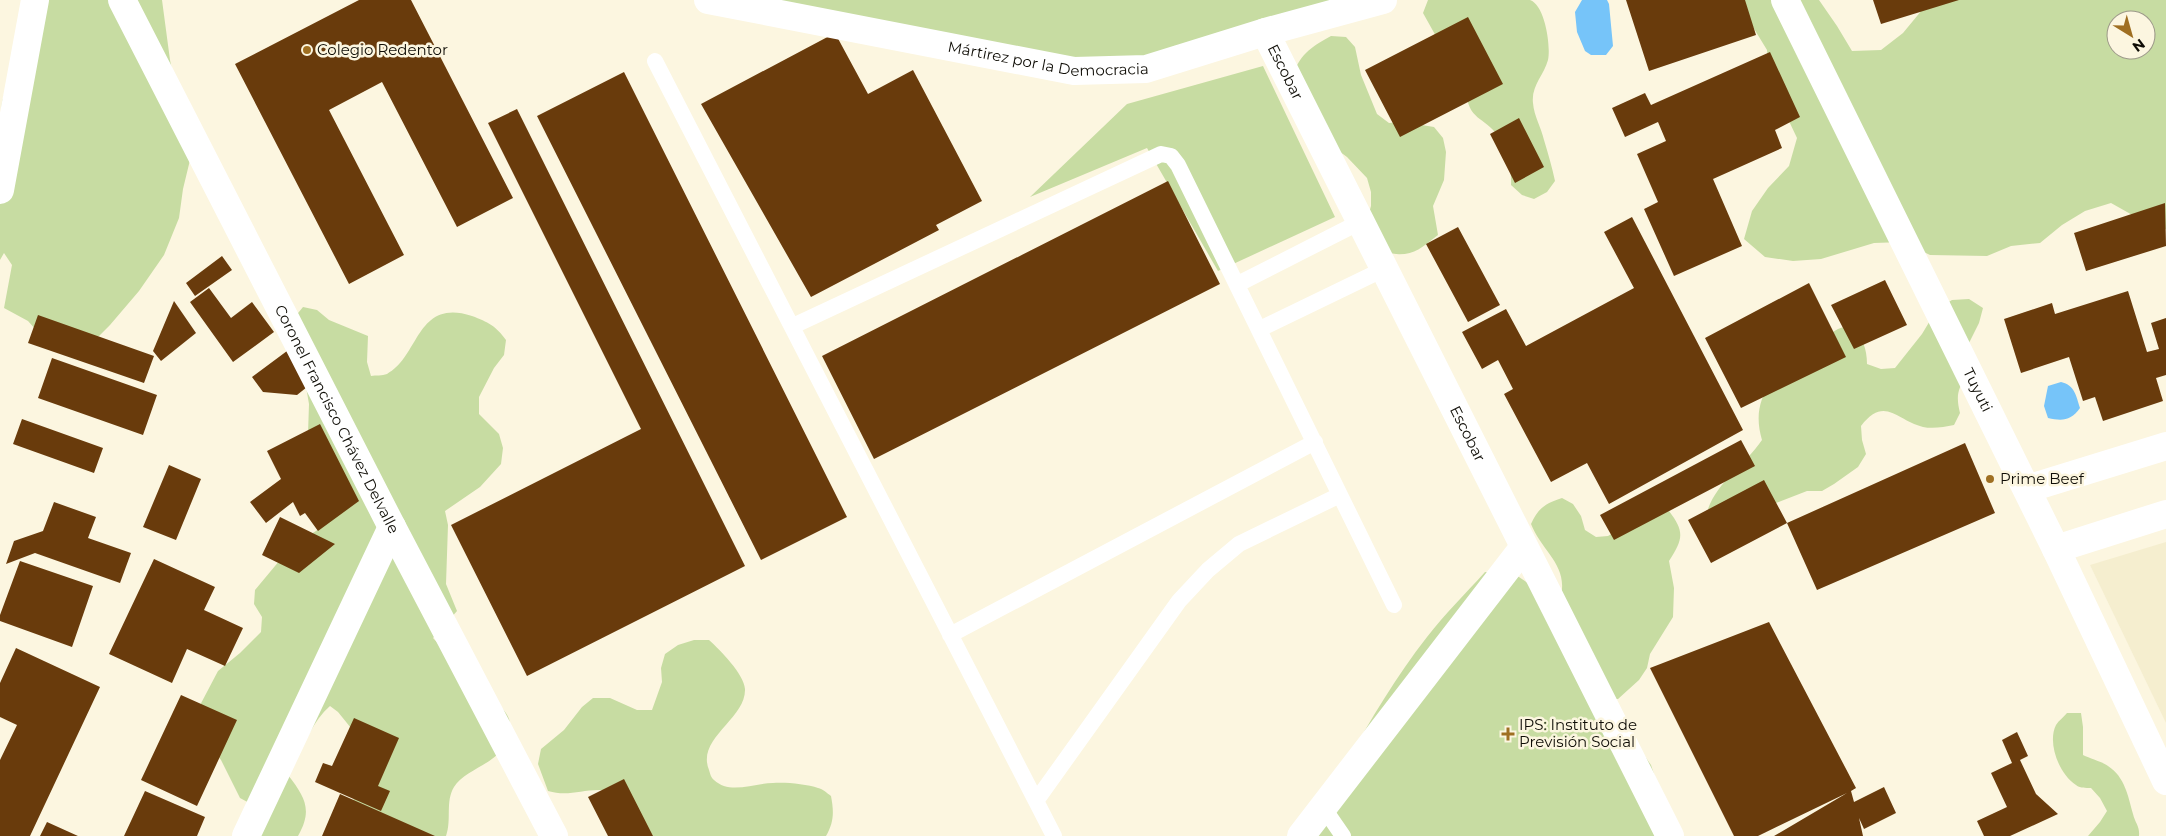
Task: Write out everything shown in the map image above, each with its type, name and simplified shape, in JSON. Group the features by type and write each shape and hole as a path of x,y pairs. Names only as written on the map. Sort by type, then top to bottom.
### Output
{"street":[{"path":"0,190 35,0"},
{"name":"Coronel Francisco Chávez Delvalle","path":"122,0 392,527 554,836"},
{"name":"Mártirez por la Democracia","path":"708,0 1074,70 1146,69 1265,32 1383,0"},
{"name":"Tuyuti","path":"1785,0 2027,489 2166,781"},
{"name":"Escobar","path":"1265,32 1670,836"},
{"path":"2027,489 2166,446"},
{"path":"2056,549 2166,514"},
{"path":"246,836 392,527"},
{"path":"1301,836 1524,548"}],"lane":[{"path":"654,61 793,326 1054,836"},
{"path":"793,326 1164,154 1176,162 1238,284 1394,605"},
{"path":"1238,284 1360,222"},
{"path":"1260,329 1384,269"},
{"path":"950,635 1315,442"},
{"path":"1036,802 1179,601 1208,570 1239,544 1340,494"},
{"path":"1323,807 1343,836"}],"shaded area":[{"path":"2166,542 2166,723 2090,565"}],"green space":[{"path":"30,0 162,0 170,60 190,160 179,218 164,255 139,291 110,325 99,336 87,343 37,331 28,321 4,308 12,265 4,253 0,260 0,125 2,102"},
{"path":"708,0 1383,0 1146,69"},
{"path":"1428,0 1530,0 1540,10 1548,36 1549,54 1534,91 1533,103 1555,181 1547,192 1534,199 1522,195 1511,185 1510,166 1501,141 1493,130 1473,113 1467,100 1466,90 1423,13"},
{"path":"1719,0 1819,0 1852,51 1881,50 1903,33 1922,10 1922,0 2166,0 2166,229 2159,230 2111,203 2085,211 2062,225 2040,243 2011,246 1987,256 1930,255 1903,242 1874,243 1821,259 1793,261 1765,257 1744,239 1752,211 1768,188 1789,166 1797,138 1769,79 1767,50 1753,27"},
{"path":"1331,36 1346,37 1355,47 1361,75 1377,114 1389,123 1403,122 1434,127 1443,138 1446,152 1444,180 1433,206 1438,235 1414,252 1402,254 1385,253 1367,220 1371,206 1371,192 1367,178 1347,157 1324,140 1294,73 1300,60 1308,51"},
{"path":"1263,66 1335,217 1218,271 1147,148 1030,197 1127,104"},
{"path":"1969,299 1983,308 1979,323 1967,347 1968,375 1960,389 1958,402 1960,413 1954,425 1935,428 1923,427 1891,413 1877,412 1869,417 1861,426 1866,454 1858,467 1822,491 1807,491 1768,506 1717,518 1708,509 1712,499 1725,481 1762,440 1759,414 1762,399 1785,372 1821,341 1838,329 1853,325 1863,343 1867,364 1881,369 1895,368 1922,334 1937,309 1952,300"},
{"path":"303,307 317,310 329,320 368,336 367,362 371,376 387,374 398,366 429,322 440,315 454,313 483,320 499,331 506,340 504,355 494,368 479,397 479,414 499,434 503,448 501,464 480,487 445,511 448,525 446,584 457,611 433,638 504,711 509,718 510,732 507,742 494,758 467,774 454,787 449,805 449,823 446,836 354,836 353,801 358,787 355,733 338,712 330,706 317,721 288,775 299,790 305,804 305,819 298,836 247,836 253,805 240,798 221,760 204,737 198,709 218,671 261,632 262,617 254,604 255,590 290,548 325,525 308,434 309,404 294,318"},
{"path":"1562,498 1573,504 1581,516 1585,530 1596,537 1608,536 1621,528 1669,511 1680,530 1677,547 1669,561 1674,588 1673,617 1650,654 1647,668 1639,680 1618,699 1605,699 1651,765 1660,792 1662,836 1309,836 1378,708 1410,660 1434,628 1485,572 1516,575 1541,592 1560,599 1562,587 1558,568 1531,524 1543,507"},
{"path":"694,640 709,640 714,644 741,676 745,689 743,700 738,710 709,748 707,759 712,778 720,784 734,788 765,783 784,783 808,785 822,789 831,796 833,807 833,817 826,836 630,836 603,790 569,793 548,791 538,764 541,749 564,730 582,707 593,698 610,698 637,710 652,710 662,682 661,668 665,654 678,645"},
{"path":"2067,713 2081,713 2083,755 2103,763 2114,770 2122,781 2138,827 2139,836 2088,836 2107,811 2100,798 2091,788 2079,787 2064,774 2056,758 2053,740 2054,732 2057,723"}],"water":[{"path":"1582,0 1607,0 1609,4 1613,46 1606,55 1591,55 1585,51 1577,32 1575,12"},
{"path":"2061,382 2066,383 2072,388 2080,408 2070,418 2058,420 2048,418 2044,406 2048,386"}],"building":[{"path":"359,0 411,0 513,198 457,227 382,82 329,110 404,255 349,284 235,64"},
{"path":"1626,0 1745,0 1756,35 1649,71"},
{"path":"1873,0 1959,0 1881,24"},
{"path":"1468,17 1503,84 1400,137 1365,70"},
{"path":"835,33 868,94 913,70 982,201 936,225 939,230 811,297 701,104"},
{"path":"1770,52 1800,117 1775,130 1782,148 1713,179 1742,246 1674,276 1644,209 1658,202 1637,154 1666,141 1658,122 1625,137 1612,108 1645,93 1651,105"},
{"path":"624,72 847,517 761,560 537,116"},
{"path":"517,109 745,566 527,676 451,525 641,429 488,123"},
{"path":"1519,118 1544,167 1515,183 1490,134"},
{"path":"1168,181 1220,284 874,459 822,356"},
{"path":"2165,203 2166,246 2086,271 2074,233"},
{"path":"1632,217 1743,430 1609,504 1587,463 1551,482 1504,394 1513,389 1498,360 1482,369 1462,332 1506,309 1526,346 1634,288 1604,232"},
{"path":"1458,227 1500,305 1468,322 1426,244"},
{"path":"222,256 232,270 195,296 186,283"},
{"path":"1885,280 1907,325 1854,349 1831,305"},
{"path":"1809,283 1846,357 1741,408 1705,338"},
{"path":"209,288 231,318 252,302 274,332 233,362 190,302"},
{"path":"2128,291 2147,352 2159,349 2151,323 2166,318 2166,375 2156,378 2163,401 2103,421 2095,397 2083,401 2069,357 2021,373 2004,319 2052,303 2055,314"},
{"path":"174,301 196,333 161,361 153,351"},
{"path":"38,315 154,356 144,383 28,343"},
{"path":"287,351 312,383 297,395 263,392 252,377"},
{"path":"52,358 157,395 143,435 38,398"},
{"path":"22,419 103,448 94,473 13,444"},
{"path":"320,424 359,501 318,531 305,513 300,516 293,502 266,523 250,502 281,479 267,451"},
{"path":"1741,440 1755,466 1614,540 1600,515"},
{"path":"1965,443 1995,513 1817,590 1787,523"},
{"path":"169,465 201,479 176,540 143,527"},
{"path":"1764,480 1787,523 1711,563 1688,520"},
{"path":"54,502 96,517 88,538 131,553 120,583 35,553 6,564 14,541 43,531"},
{"path":"280,517 335,544 299,573 262,555"},
{"path":"154,559 215,587 204,610 243,628 225,666 187,649 172,683 109,654"},
{"path":"20,561 93,586 72,647 0,621 0,615"},
{"path":"1769,622 1856,788 1851,791 1854,802 1884,787 1896,813 1864,829 1859,818 1863,836 1774,836 1847,793 1758,836 1734,836 1650,668"},
{"path":"16,648 100,687 30,836 0,836 0,760 17,725 0,717 0,683"},
{"path":"181,695 237,720 197,806 141,780"},
{"path":"354,718 399,738 378,786 390,791 381,811 315,782 323,763 332,766"},
{"path":"2017,732 2028,756 2020,760 2036,794 2058,814 2010,836 1984,836 1977,821 2007,807 1991,773 2012,763 2002,740"},
{"path":"624,779 653,836 608,836 588,797"},
{"path":"145,791 205,817 197,836 124,836"},
{"path":"340,794 435,836 322,836"},
{"path":"47,822 78,836 40,836"}],"place":[{"name":"Colegio Redentor","path":"307,50"},
{"name":"Prime Beef","path":"1990,479"},
{"name":"IPS: Instituto de Previsión Social","path":"1508,734"}]}
